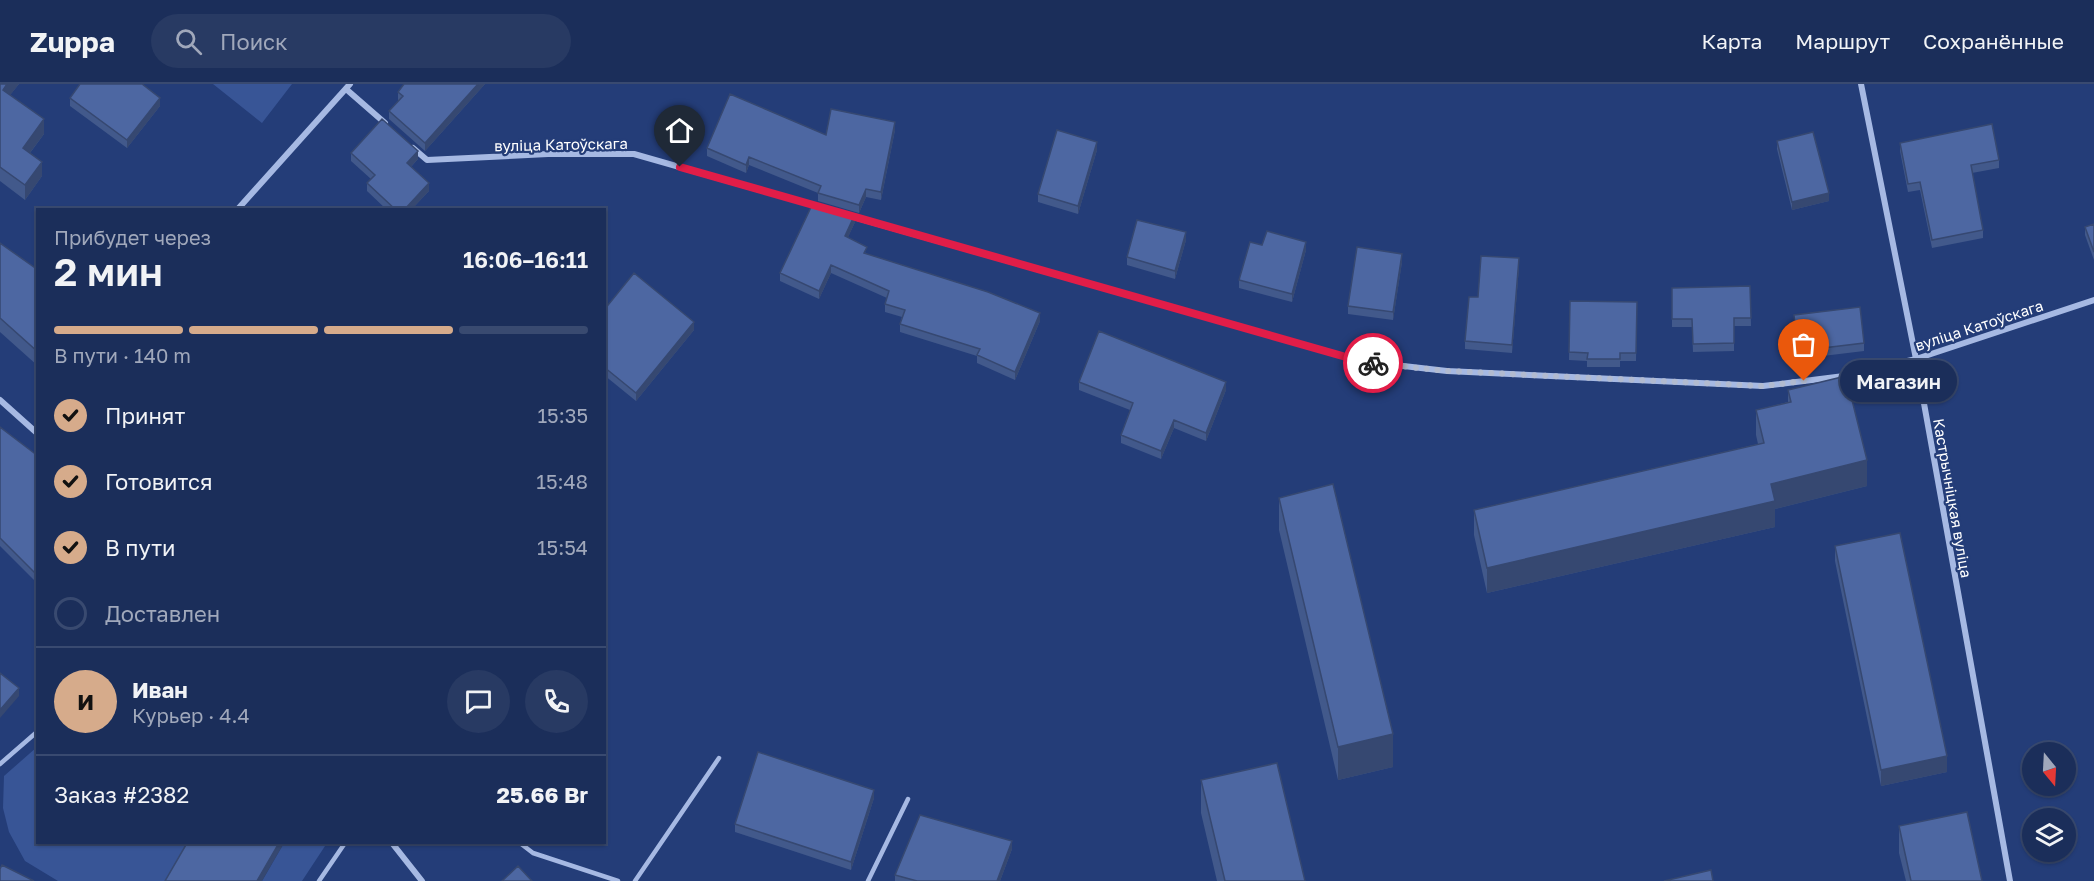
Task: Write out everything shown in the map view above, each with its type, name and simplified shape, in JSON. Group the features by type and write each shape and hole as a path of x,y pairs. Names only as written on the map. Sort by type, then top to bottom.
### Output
{"street":[{"name":"Кастрычніцкая вуліца","path":"1861,84 1916,358 2010,881"},
{"path":"239,208 348,86 395,132"},
{"name":"вуліца Катоўскага","path":"411,146 427,160 548,154 634,154 830,210"},
{"name":"вуліца Катоўскага","path":"842,213 1360,361 1447,371 1763,386 1844,376 1916,358 2094,300"},
{"path":"0,400 36,433"},
{"path":"393,844 422,881"}],"lane":[{"path":"0,764 36,733"},
{"path":"635,881 719,758"},
{"path":"868,881 908,799"},
{"path":"319,881 344,844"},
{"path":"520,844 533,853 618,881"}],"shaded area":[{"path":"213,84 292,84 262,123"},
{"path":"36,748 36,844 191,844 170,881 58,881 25,861 9,832 3,808 4,776"},
{"path":"283,844 326,844 302,881 262,881"}],"building":[{"path":"0,84 7,84 3,90 44,119 23,148 42,162 25,185 0,167"},
{"path":"80,84 142,84 160,98 127,140 70,98"},
{"path":"404,84 478,84 425,143 389,111 403,96 398,92"},
{"path":"730,94 826,135 831,109 895,122 881,192 866,189 859,205 818,193 821,186 749,157 746,165 707,148"},
{"path":"382,119 418,151 407,163 429,183 406,208 394,208 367,183 375,175 351,153"},
{"path":"1992,124 1999,160 1971,165 1983,230 1932,240 1920,182 1908,184 1900,143"},
{"path":"1057,130 1097,142 1078,206 1038,194"},
{"path":"1813,132 1829,193 1792,202 1777,141"},
{"path":"813,203 855,214 845,236 867,247 864,253 988,292 1040,313 1015,372 977,355 980,349 900,324 905,310 885,304 889,291 831,265 819,291 780,273"},
{"path":"1137,220 1186,232 1175,271 1127,257"},
{"path":"2094,224 2094,252 2085,227"},
{"path":"1267,231 1306,242 1292,294 1239,280 1250,242 1262,245"},
{"path":"0,243 36,269 36,350 0,318"},
{"path":"1357,247 1402,254 1393,312 1348,306"},
{"path":"1481,256 1519,258 1512,345 1465,341 1469,297 1478,297"},
{"path":"634,273 694,322 636,393 606,369 606,308"},
{"path":"1750,286 1751,318 1734,318 1734,343 1693,344 1692,319 1672,319 1672,288"},
{"path":"1570,301 1637,302 1636,353 1620,353 1620,359 1587,359 1588,353 1569,352"},
{"path":"1860,307 1864,343 1798,351 1794,315"},
{"path":"1099,331 1226,382 1206,433 1174,420 1161,451 1121,435 1133,403 1079,382"},
{"path":"1846,376 1867,460 1771,484 1775,501 1487,568 1474,510 1764,443 1756,410 1791,402 1788,390"},
{"path":"0,427 36,454 36,574 0,538"},
{"path":"1333,484 1393,734 1338,747 1279,498"},
{"path":"1900,533 1947,756 1881,770 1835,546"},
{"path":"0,673 19,688 0,710"},
{"path":"758,752 874,790 851,862 735,824"},
{"path":"1277,763 1305,881 1225,881 1201,780"},
{"path":"1967,812 1982,881 1911,881 1899,826"},
{"path":"920,815 1012,841 997,881 917,881 895,875"},
{"path":"186,844 278,844 257,881 165,881"},
{"path":"2,865 34,881 0,881"},
{"path":"518,866 532,881 502,881"},
{"path":"1711,870 1713,881 1664,881"}],"way so far":[{"path":"1373,363 1447,371 1763,386 1804,381"}],"place":[{"name":"Магазин","path":"1804,381"}],"route":[{"path":"680,167 1373,363"}]}
